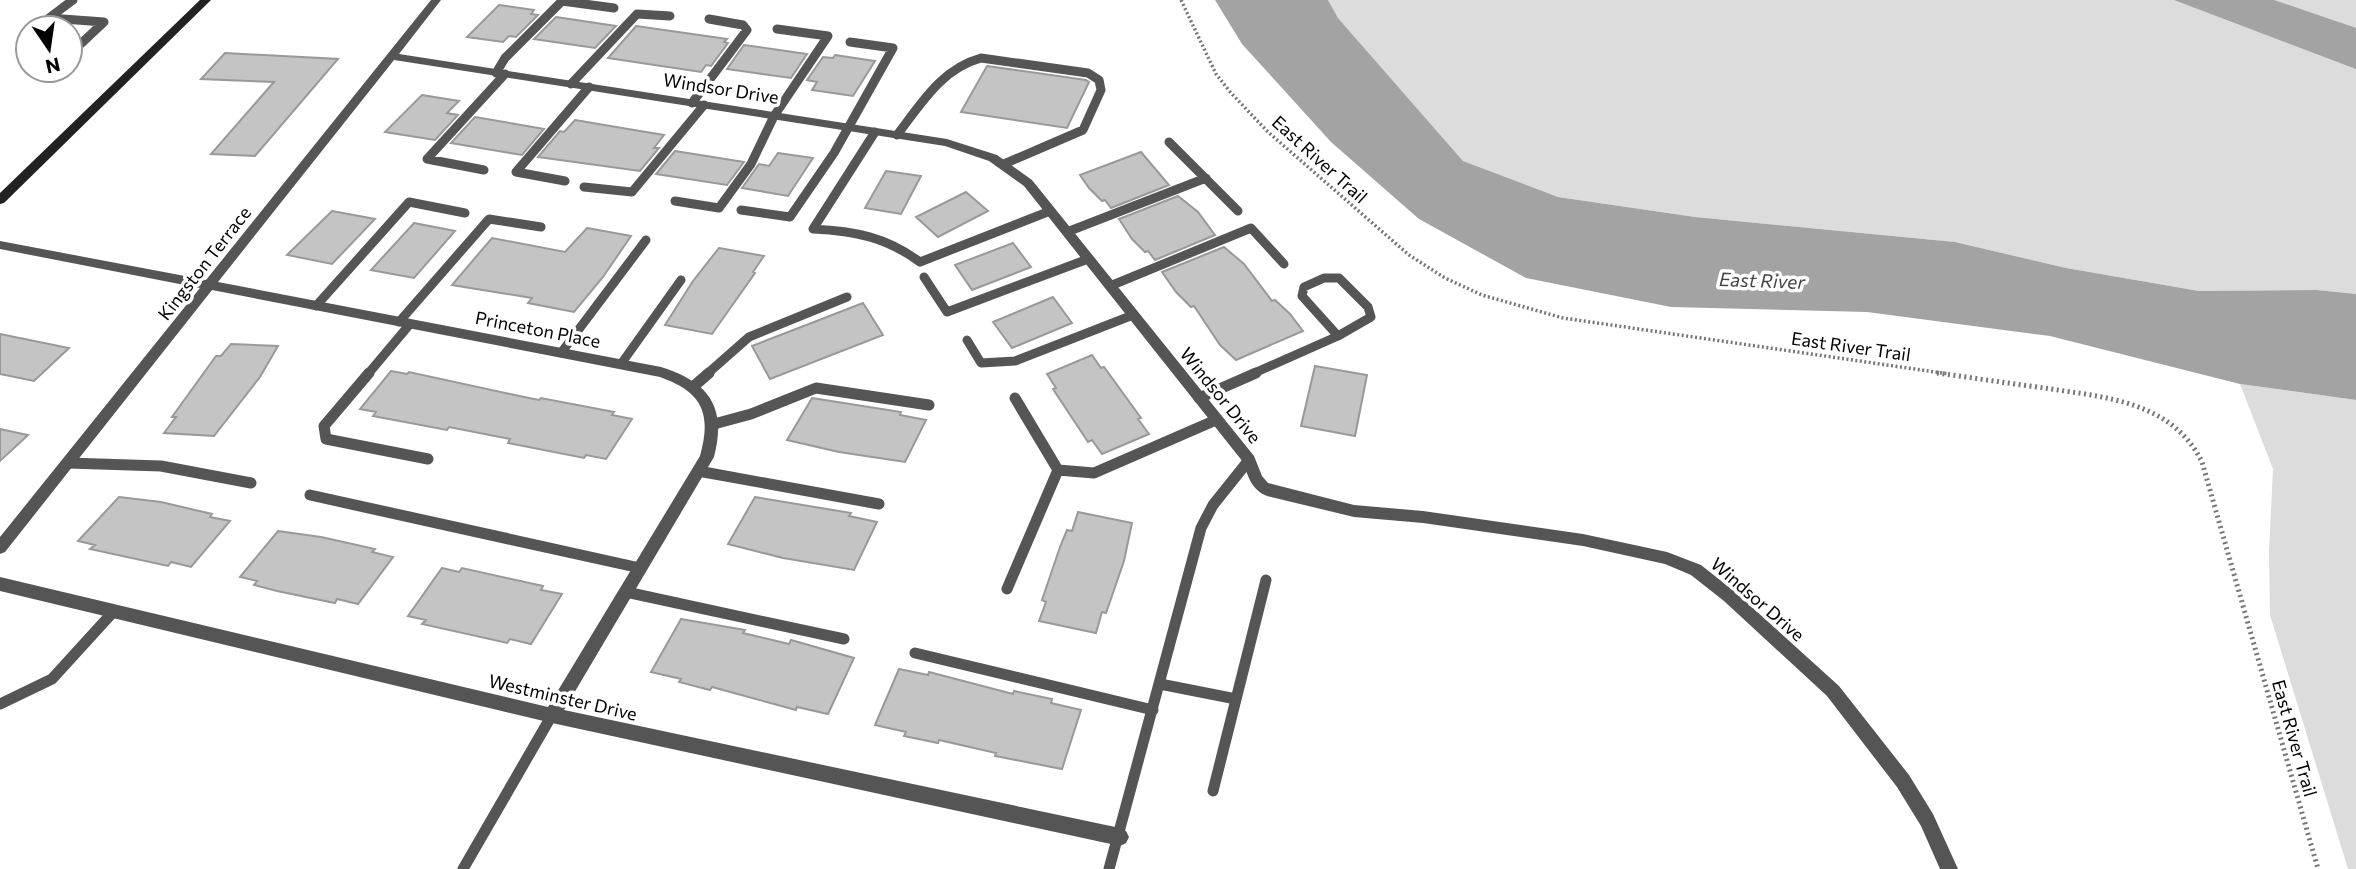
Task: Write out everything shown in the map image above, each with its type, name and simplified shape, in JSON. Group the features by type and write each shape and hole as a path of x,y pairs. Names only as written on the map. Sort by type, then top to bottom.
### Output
{"street":[{"path":"0,200 206,0"},
{"name":"Kingston Terrace","path":"0,548 436,0"},
{"name":"Windsor Drive","path":"391,56 897,135 971,149 1004,164 1028,183 1249,460 1253,478 1259,486 1267,491 1354,511 1423,517 1583,540 1667,558 1696,570 1729,596 1833,691 1903,782 1927,820 1949,869"},
{"name":"Princeton Place","path":"0,245 621,364 675,376 694,386"},
{"path":"552,715 698,471 713,440 714,424 710,409 694,386"},
{"name":"Westminster Drive","path":"0,584 552,715 1120,837"}],"lane":[{"path":"55,14 73,0"},
{"path":"484,170 427,159 500,73 505,58 562,1 614,8"},
{"path":"571,84 637,14 670,16"},
{"path":"584,187 632,191 698,104 747,30 743,25 709,19"},
{"path":"84,21 104,22 84,41"},
{"path":"675,201 719,208 751,164 774,116 828,36 777,29"},
{"path":"741,210 790,218 834,153 893,48 850,42"},
{"path":"897,135 947,74 969,60 988,59 1088,73 1099,80 1101,90 1083,130 1004,164"},
{"path":"565,181 516,172 589,87"},
{"path":"875,132 813,229 857,231 896,243 920,261 1050,211"},
{"path":"1169,142 1238,211"},
{"path":"1068,232 1206,178"},
{"path":"316,306 409,202 465,213"},
{"path":"428,459 326,439 324,426 489,219 541,227"},
{"path":"1110,286 1251,228 1284,264"},
{"path":"561,353 646,240"},
{"path":"924,276 947,312 1088,258"},
{"path":"1199,398 1338,336 1371,317 1368,307 1339,278 1324,278 1304,287 1302,296 1338,336"},
{"path":"621,364 681,280"},
{"path":"694,386 749,337 848,297"},
{"path":"967,340 981,363 1015,361 1133,315"},
{"path":"714,424 751,414 817,388 929,405"},
{"path":"1015,398 1058,470"},
{"path":"1058,470 1094,473 1216,420"},
{"path":"1109,869 1120,837 1201,528 1213,505 1249,460"},
{"path":"68,463 162,466 251,483"},
{"path":"1007,589 1058,470"},
{"path":"698,471 879,504"},
{"path":"310,495 640,568"},
{"path":"1213,791 1266,580"},
{"path":"626,592 844,639"},
{"path":"0,704 10,702 52,679 114,611"},
{"path":"915,653 1153,710"},
{"path":"1160,684 1236,699"},
{"path":"463,869 552,715"}],"path":[{"name":"East River Trail","path":"1181,0 1216,74 1268,132 1409,255 1431,271 1480,295 1563,318 2112,398 2163,417 2183,432 2194,443 2202,462 2318,869"}],"shaded area":[{"path":"1328,0 2356,0 2356,294 2317,290 2199,291 2066,268 1955,242 1695,217 1558,197 1463,161 1338,18"},
{"path":"2240,384 2356,400 2356,869 2348,869 2270,615 2269,552 2273,469"}],"water":[{"name":"East River","path":"1215,0 1328,0 1338,18 1463,161 1558,197 1695,217 1955,242 2066,268 2199,291 2317,290 2356,294 2356,400 2240,384 2050,336 1867,312 1671,307 1526,278 1419,219 1331,142 1242,44"},
{"path":"2174,0 2274,0 2356,28 2356,69"}],"building":[{"path":"499,5 534,10 531,14 538,15 516,37 509,36 503,42 467,37"},
{"path":"556,17 616,26 595,48 534,39"},
{"path":"636,26 727,39 724,42 728,43 711,66 706,65 701,72 608,58"},
{"path":"744,45 807,54 791,78 727,69"},
{"path":"225,53 338,59 255,156 211,154 274,82 201,79"},
{"path":"835,55 875,61 853,96 812,90 817,82 807,80 823,57 833,58"},
{"path":"987,66 1089,82 1067,128 961,112"},
{"path":"422,95 459,101 447,113 458,115 435,140 385,132"},
{"path":"475,117 544,129 522,155 451,143"},
{"path":"575,120 664,135 654,148 659,148 640,171 538,157 560,131 564,132"},
{"path":"675,151 744,162 727,185 656,174"},
{"path":"1141,152 1169,185 1111,208 1089,188 1080,175"},
{"path":"778,153 813,158 788,196 742,188 759,164 769,166"},
{"path":"886,171 921,176 901,214 865,208"},
{"path":"966,192 988,211 938,237 916,217"},
{"path":"1178,196 1198,212 1215,235 1155,260 1132,239 1119,219"},
{"path":"332,211 375,219 332,264 287,255"},
{"path":"414,223 455,231 414,278 371,270"},
{"path":"587,228 631,236 603,277 574,312 528,303 532,298 452,285 492,238 565,252"},
{"path":"1013,243 1031,267 972,290 955,265"},
{"path":"1224,247 1244,264 1272,301 1275,300 1290,314 1303,331 1236,360 1220,345 1194,306 1191,307 1176,292 1162,272"},
{"path":"719,248 764,256 712,334 665,325 693,281"},
{"path":"1053,297 1072,323 1012,348 993,322"},
{"path":"863,303 883,335 770,379 752,346"},
{"path":"0,334 69,348 34,381 0,374"},
{"path":"231,344 278,346 260,377 214,436 164,433 176,417 172,417 216,356 221,356"},
{"path":"1092,355 1101,368 1104,367 1141,418 1138,419 1149,434 1102,454 1092,440 1088,442 1053,389 1056,388 1047,374"},
{"path":"1315,366 1367,375 1355,436 1301,426"},
{"path":"391,371 407,374 409,372 539,400 541,398 614,412 612,415 632,419 606,459 586,455 584,458 508,443 510,439 373,416 376,412 360,409"},
{"path":"812,398 901,412 900,415 926,420 905,462 839,452 787,440"},
{"path":"0,429 28,435 0,461"},
{"path":"119,497 161,502 230,521 191,567 171,562 168,566 90,549 95,545 78,541"},
{"path":"755,497 851,513 849,516 877,522 854,570 783,558 728,544"},
{"path":"1078,512 1132,523 1124,561 1096,633 1039,621 1046,602 1042,600 1060,547 1067,530 1072,531"},
{"path":"278,531 375,549 372,552 393,557 358,604 337,599 335,603 277,591 254,585 257,581 240,577"},
{"path":"442,568 459,572 462,568 543,586 541,590 562,594 531,644 510,639 507,643 422,624 426,620 408,616"},
{"path":"681,619 745,630 743,633 789,644 791,640 854,658 828,714 797,707 796,710 712,687 710,690 679,682 681,679 651,672"},
{"path":"899,669 928,675 929,672 1013,694 1014,691 1052,699 1051,703 1081,710 1062,769 995,756 996,753 939,740 938,743 904,736 906,732 875,725"}]}
